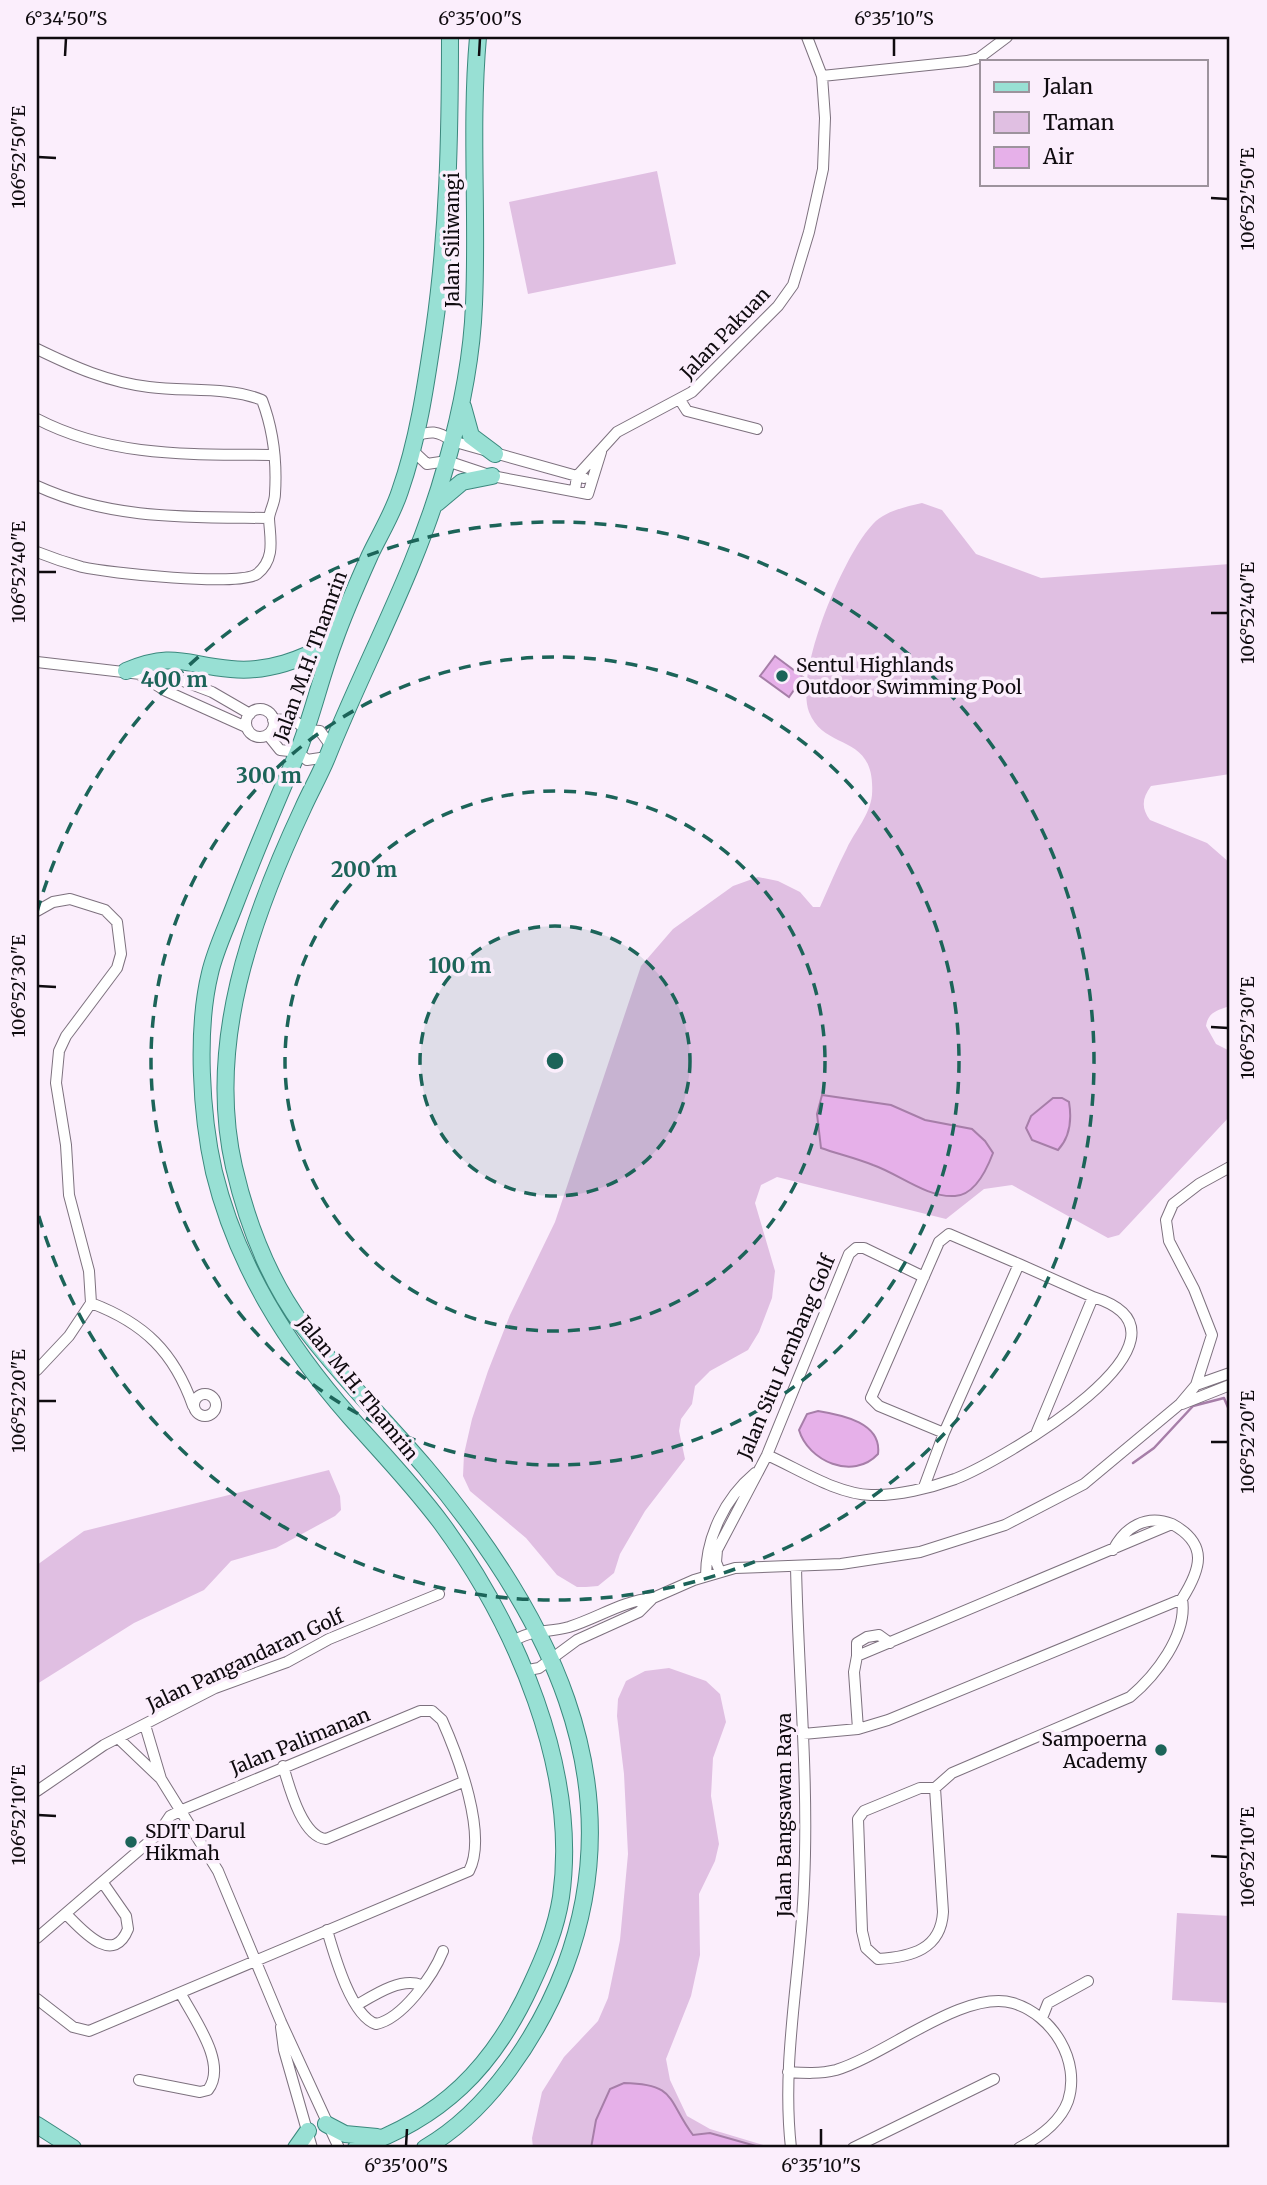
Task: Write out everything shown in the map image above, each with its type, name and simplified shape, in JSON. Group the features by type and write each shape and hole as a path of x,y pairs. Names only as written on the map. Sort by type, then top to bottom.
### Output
{"main road":[{"name":"Jalan Siliwangi","path":"413,443 441,290 447,222 450,37"},
{"name":"Jalan Siliwangi","path":"452,441 463,398 474,311 473,111 478,37"},
{"path":"463,398 464,417 471,436 495,454"},
{"path":"447,461 452,441"},
{"name":"Jalan M.H. Thamrin","path":"356,2148 390,2137 412,2126 450,2099 476,2073 523,2001 550,1943 560,1902 564,1819 547,1735 511,1643 469,1562 439,1520 346,1412 282,1330 240,1250 224,1207 213,1165 204,1073 210,974 263,829 307,730 334,642 399,495 413,443"},
{"name":"Jalan M.H. Thamrin","path":"425,2148 467,2117 518,2055 560,1980 582,1913 589,1865 589,1793 576,1726 551,1657 509,1580 472,1526 302,1325 262,1252 233,1163 226,1086 228,1038 235,993 251,936 329,752 379,645 431,516 447,461"},
{"path":"431,516 448,490 469,479 492,476"},
{"path":"131,672 158,660 175,659 233,669 275,666 300,659 334,642"},
{"path":"326,2124 345,2134 390,2137"},
{"path":"37,2125 72,2148"},
{"path":"296,2148 307,2131"}],"street":[{"name":"Jalan Pakuan","path":"578,476 617,432 692,392 778,306 793,285 823,169 825,118 822,76 807,37"},
{"path":"822,76 967,61 979,58 1007,37"},
{"path":"37,349 106,379 150,388 218,392 262,400 269,418 275,493 268,518 272,530 268,558 259,573 247,578 107,571 84,568 37,552"},
{"path":"680,400 687,411 757,429"},
{"path":"37,419 79,437 121,449 161,453 274,455"},
{"path":"591,479 452,441 439,432 430,430 413,443 427,464 447,461 492,476 588,494 604,445"},
{"path":"575,490 578,476"},
{"path":"37,486 76,502 147,516 268,518"},
{"path":"37,662 175,678 218,696 250,714 261,710 269,713 273,720 268,735"},
{"path":"131,672 166,691 246,726 255,737 268,735"},
{"path":"211,711 218,696"},
{"path":"246,726 250,714"},
{"path":"268,735 280,750 298,752 307,760 329,752 325,735 307,730 292,719 273,720"},
{"path":"37,911 53,902 70,899 90,904 105,910 117,922 120,937 117,968 66,1036 57,1065 69,1195 89,1271 91,1303 69,1336 37,1370"},
{"path":"511,1643 524,1634 570,1627 633,1600 653,1598 720,1572 757,1566 796,1566 894,1558 979,1535 1005,1525 1084,1484 1180,1404 1196,1385 1212,1335 1194,1289 1169,1241 1166,1220 1173,1204 1199,1184 1230,1167"},
{"path":"767,1455 860,1494 885,1494 924,1487 971,1472 1036,1434 1091,1394 1120,1363 1130,1346 1132,1331 1123,1311 949,1234 941,1239 871,1398 879,1406 944,1433"},
{"name":"Jalan Situ Lembang Golf","path":"720,1572 716,1562 717,1550 732,1525 755,1473 767,1455 852,1250 864,1248 925,1277"},
{"path":"924,1487 944,1433 1019,1264"},
{"path":"1036,1434 1093,1297"},
{"path":"91,1303 125,1317 158,1341 175,1365 193,1406"},
{"path":"1196,1385 1230,1373"},
{"path":"1180,1404 1230,1385"},
{"name":"Jalan Situ Lembang Golf","path":"706,1576 706,1550 742,1484 755,1473"},
{"path":"722,1517 732,1525"},
{"path":"935,1788 943,1912 941,1931 935,1941 925,1947 878,1959 866,1948 862,1931 858,1819 864,1811 920,1788 935,1788 952,1773 1130,1697 1150,1677 1174,1640 1183,1613 1182,1600 1197,1573 1197,1548 1189,1536 1172,1524 1141,1522 1124,1533 1113,1550"},
{"path":"858,1728 854,1672 857,1656 1172,1524"},
{"name":"Jalan Bangsawan Raya","path":"791,2148 788,2072 804,1883 803,1734 796,1566"},
{"name":"Jalan Pangandaran Golf","path":"37,1791 118,1738 215,1688 287,1662 329,1640 439,1594"},
{"path":"523,1671 539,1668 577,1640 639,1612 653,1598"},
{"path":"803,1734 858,1728 896,1717 1182,1600"},
{"name":"Jalan Palimanan","path":"182,1810 420,1711 432,1711 444,1726 463,1782"},
{"path":"145,1725 161,1779"},
{"path":"118,1738 161,1779 218,1871 281,2022 339,2148"},
{"path":"37,1999 84,2032 181,1994 468,1871 474,1859 477,1833 463,1782 326,1839 318,1838 305,1821 283,1766"},
{"path":"37,1938 158,1834 170,1816 182,1810"},
{"path":"66,1914 99,1944 108,1945 120,1940 128,1929 126,1916 103,1882"},
{"path":"327,1930 341,1973 366,2021 383,2023 391,2020 407,2004 443,1951"},
{"path":"1042,2018 1048,2003 1088,1981"},
{"path":"357,2004 390,1988 411,1982 421,1985"},
{"path":"139,2080 200,2092 208,2090 214,2082 215,2068 211,2056 181,1994"},
{"path":"788,2072 825,2072 844,2067 978,2002 1015,2004 1042,2018 1056,2033 1071,2071 1069,2094 1053,2125 1019,2148"},
{"path":"281,2022 284,2050 312,2148"},
{"path":"853,2148 994,2079"}],"green space":[{"path":"657,171 676,264 528,294 509,202"},
{"path":"922,503 942,510 976,554 1041,578 1230,564 1230,774 1151,786 1144,803 1150,820 1207,843 1230,863 1230,1006 1211,1015 1206,1026 1216,1044 1230,1051 1230,1116 1119,1235 1108,1238 1012,1185 984,1189 946,1219 777,1177 761,1185 755,1203 775,1271 772,1298 759,1332 748,1350 710,1371 695,1386 692,1404 681,1419 679,1431 685,1459 645,1511 620,1554 614,1573 598,1586 577,1587 557,1575 526,1538 470,1491 463,1476 464,1454 472,1419 510,1315 555,1222 641,966 673,929 733,886 758,877 778,881 800,892 813,907 820,907 843,855 865,816 872,795 871,775 866,761 858,751 816,725 809,712 806,694 809,670 824,614 861,539 883,516"},
{"path":"329,1470 340,1496 341,1510 335,1516 276,1548 231,1561 204,1590 134,1623 37,1684 37,1565 84,1531"},
{"path":"669,1668 706,1681 720,1694 726,1722 713,1758 711,1796 719,1844 715,1861 699,1894 700,1955 691,1996 666,2059 670,2080 687,2116 710,2129 773,2148 533,2148 532,2138 542,2092 564,2057 598,2021 608,1998 620,1940 628,1854 618,1699 626,1681 645,1671"},
{"path":"1177,1913 1230,1916 1230,2003 1172,2000"}],"water":[{"name":"Sentul Highlands Outdoor Swimming Pool","path":"775,656 803,677 789,697 760,676"},
{"path":"822,1095 891,1105 925,1120 972,1129 993,1153 984,1173 969,1191 955,1196 934,1193 873,1165 821,1148 817,1114"},
{"path":"1053,1098 1062,1098 1069,1102 1070,1109 1068,1134 1058,1150 1032,1140 1026,1128 1031,1116"},
{"path":"818,1411 859,1422 874,1435 878,1443 878,1454 868,1462 856,1466 832,1464 821,1458 804,1441 799,1430 807,1414"},
{"path":"624,2083 653,2087 669,2096 693,2135 710,2133 763,2148 591,2148 596,2120 610,2089"}],"waterway":[{"path":"1133,1463 1154,1448 1193,1406 1224,1398 1230,1412"}],"place":[{"name":"Sentul Highlands Outdoor Swimming Pool","path":"782,676"},
{"name":"Sampoerna Academy","path":"1161,1750"},
{"name":"SDIT Darul Hikmah","path":"131,1842"}]}
